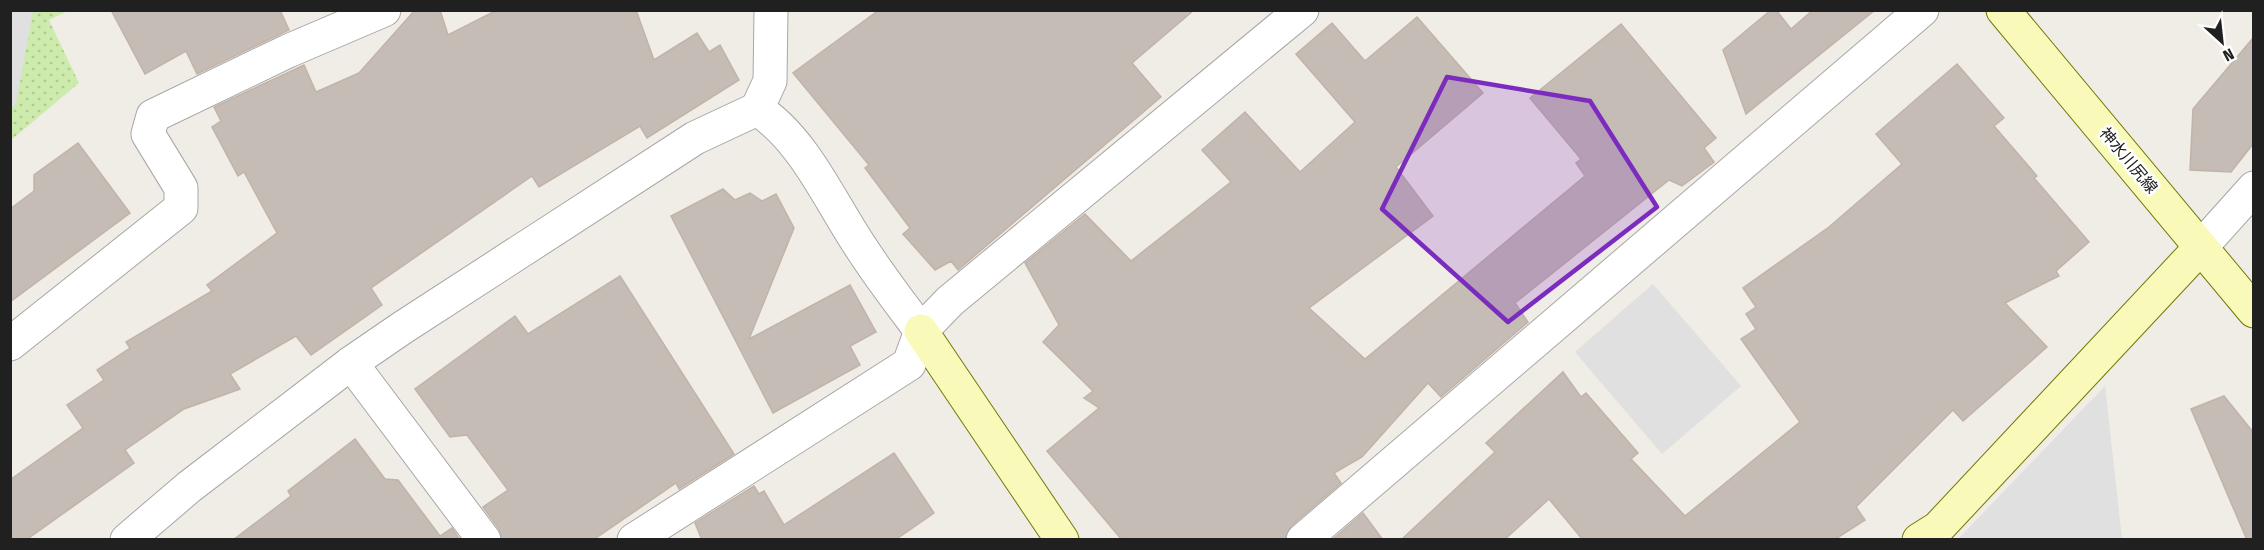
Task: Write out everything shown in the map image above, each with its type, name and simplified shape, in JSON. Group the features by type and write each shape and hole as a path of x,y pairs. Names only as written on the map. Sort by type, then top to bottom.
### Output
{"street":[{"path":"10,344 181,208 181,188 148,134 153,116 288,51 384,10"},
{"path":"127,540 189,487 351,363 695,138 757,109 770,81 771,10"},
{"path":"634,540 909,364 921,332 950,301 1302,10"},
{"path":"1302,540 1922,10"},
{"name":"神水川尻線","path":"2004,10 2253,311"},
{"path":"757,109 777,122 810,168 862,250 921,332 1062,540"},
{"path":"1919,540 1938,528 2201,247 2253,188"},
{"path":"351,363 484,540"}],"highlighted area":[{"path":"1447,77 1590,101 1657,207 1508,322 1382,209"}],"green space":[{"path":"11,11 68,11 49,20 79,83 11,140"}],"shaded area":[{"path":"11,10 33,11 16,104 11,108"},
{"path":"1653,284 1741,386 1662,454 1575,352"},
{"path":"2105,386 2122,539 1958,539"}],"building":[{"path":"111,10 280,10 289,30 197,74 186,51 145,74"},
{"path":"415,10 440,10 448,35 497,10 636,10 654,60 697,33 709,52 720,45 739,80 647,138 640,126 539,187 532,176 371,288 382,305 311,355 296,336 230,374 240,389 184,409 125,450 134,463 26,540 10,540 10,480 83,428 67,405 104,380 97,370 130,348 126,342 212,291 207,285 277,233 244,172 238,176 212,127 221,121 214,107 304,65 316,92 359,73"},
{"path":"879,10 1194,10 1132,63 1161,97 958,270 951,261 935,270 903,234 910,228 865,168 869,165 793,73"},
{"path":"1771,10 1776,10 1791,29 1813,10 1875,10 1746,114 1723,50"},
{"path":"1417,17 1483,93 1396,167 1433,216 1309,308 1365,359 1585,176 1576,163 1581,159 1530,98 1621,24 1716,138 1704,148 1714,162 1682,186 1669,180 1515,303 1528,322 1441,397 1428,383 1362,457 1334,473 1341,483 1291,526 1285,540 1122,540 1047,451 1099,408 1084,398 1093,391 1043,342 1059,325 1025,263 1085,214 1131,261 1231,182 1202,150 1245,112 1300,172 1355,122 1296,54 1332,23 1365,61"},
{"path":"2253,38 2253,144 2231,172 2190,170 2193,109"},
{"path":"1957,64 2004,118 1994,126 2037,176 2034,178 2089,242 2056,271 2059,276 2005,303 2047,347 1963,421 1953,410 1856,507 1865,520 1834,540 1583,540 1549,499 1504,540 1401,540 1495,452 1486,443 1563,372 1581,397 1586,393 1638,453 1631,459 1685,516 1800,422 1741,339 1756,329 1746,314 1756,307 1743,288 1829,227 1902,164 1876,134"},
{"path":"78,143 130,213 10,302 10,209 34,191 34,175"},
{"path":"723,189 735,200 750,193 762,201 776,194 794,228 749,339 850,285 876,332 850,346 860,365 773,413 671,216"},
{"path":"620,276 734,454 679,489 676,483 593,540 502,540 499,529 483,507 508,490 467,435 450,437 415,389 515,316 528,334"},
{"path":"2224,396 2253,432 2253,540 2247,540 2191,409"},
{"path":"355,439 385,479 398,480 440,536 452,528 460,540 233,540 291,496 288,491"},
{"path":"894,453 934,513 895,540 702,540 695,523 754,486 759,494 764,491 784,525"},
{"path":"1363,513 1383,540 1332,540"}]}
